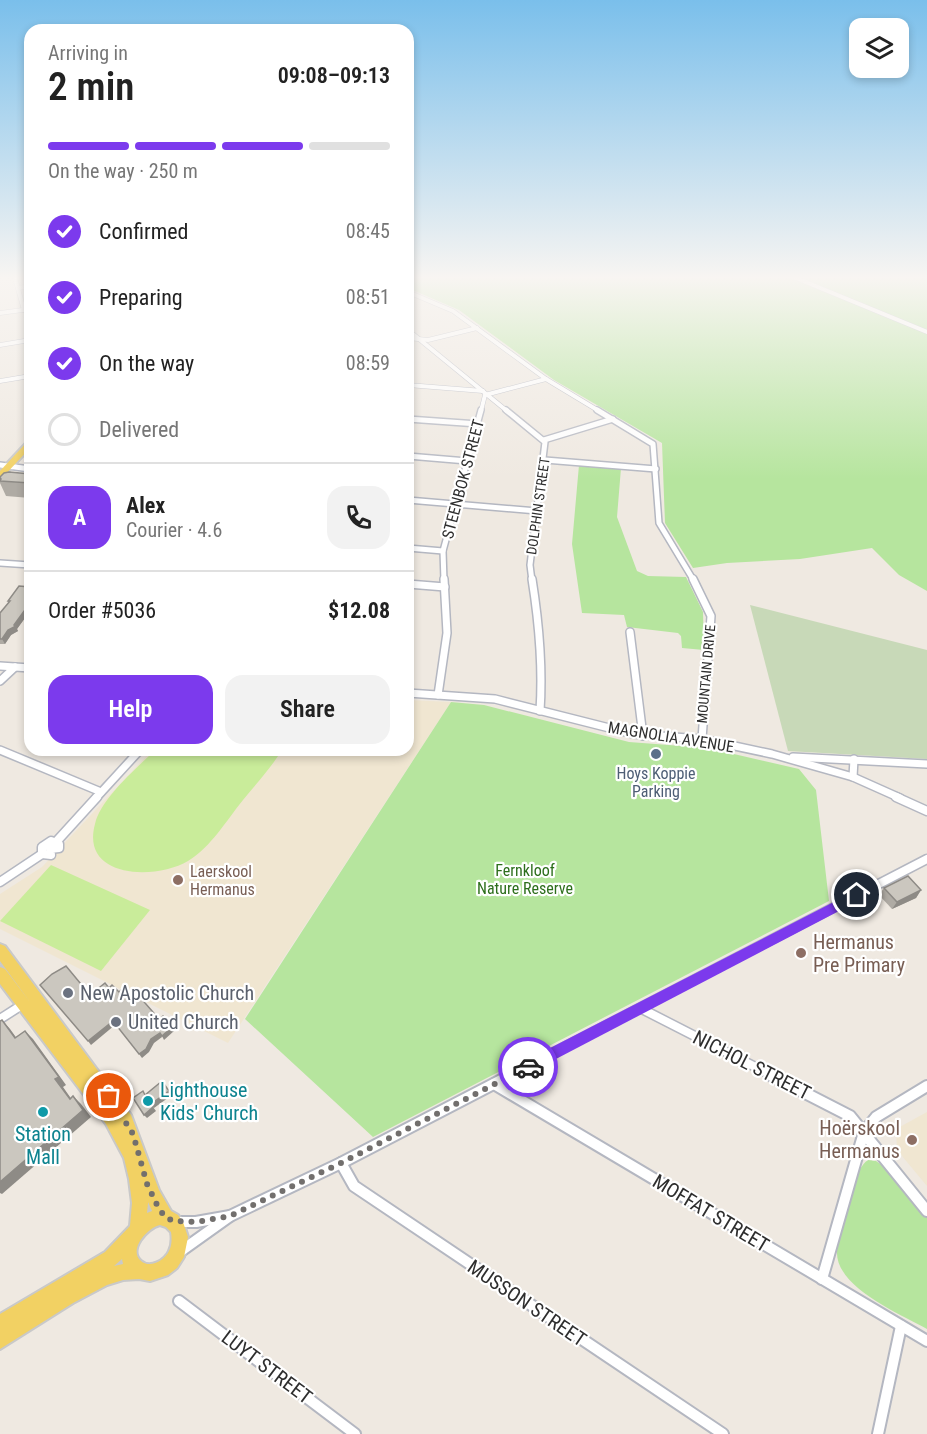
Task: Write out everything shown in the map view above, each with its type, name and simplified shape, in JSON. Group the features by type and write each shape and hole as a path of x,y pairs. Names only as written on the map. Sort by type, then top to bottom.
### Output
{"main road":[{"path":"0,475 24,450"},
{"path":"0,950 29,1000 109,1111 126,1141 139,1186 140,1212 130,1259 138,1271"},
{"path":"0,973 29,1000 126,1120 139,1149 152,1195 180,1236 174,1258 163,1270 156,1273 120,1271 42,1311 0,1340"},
{"path":"0,1324 116,1255 149,1220 169,1219"}],"street":[{"name":"DOLPHIN STREET","path":"429,345 544,440 546,446 530,565 538,619 542,685 540,711"},
{"name":"MOUNTAIN DRIVE","path":"500,345 546,378 653,444 659,523 710,612 711,627 702,740"},
{"path":"0,381 24,377"},
{"path":"414,386 486,393 546,378"},
{"name":"STEENBOK STREET","path":"438,695 447,633 443,551 486,393"},
{"name":"STEENBOK STREET","path":"482,407 501,405"},
{"path":"414,419 478,424"},
{"path":"544,440 614,419"},
{"path":"414,457 467,461"},
{"path":"544,460 656,469"},
{"path":"0,465 24,468"},
{"path":"414,501 537,511"},
{"path":"414,549 443,551"},
{"path":"0,562 24,564"},
{"path":"414,584 445,587"},
{"path":"630,632 643,736"},
{"path":"0,666 24,668"},
{"path":"0,681 15,667"},
{"name":"MAGNOLIA AVENUE","path":"414,693 495,699 643,736 702,740 788,757 853,777 927,811"},
{"path":"0,750 101,792"},
{"path":"0,882 42,854 42,846 46,843 56,842 134,756"},
{"path":"788,757 927,764"},
{"path":"853,777 854,759"},
{"path":"174,1258 189,1244 216,1228 230,1216 341,1163 927,859"},
{"path":"0,1019 29,1000"},
{"name":"NICHOL STREET","path":"640,1008 850,1116 927,1211"},
{"name":"MOFFAT STREET","path":"494,1084 927,1341"},
{"path":"822,1279 864,1132 876,1117 927,1086"},
{"name":"MUSSON STREET","path":"341,1163 354,1186 723,1434"},
{"path":"169,1219 196,1222 230,1216"},
{"name":"LUYT STREET","path":"179,1301 355,1434"},
{"path":"878,1434 902,1326"}],"shaded area":[{"name":"Laerskool Hermanus","path":"414,700 451,702 228,1043 0,929 0,894 42,867 146,756 414,756"},
{"name":"Hoërskool Hermanus","path":"927,1112 927,1186 897,1150 896,1129"}],"green space":[{"path":"506,345 927,345 927,591 899,575 872,548 800,559 727,563 693,568 665,523 662,443 554,380"},
{"path":"579,465 621,468 617,517 637,571 648,576 686,577 703,612 704,650 682,648 681,636 678,633 627,627 624,615 582,613 572,544"},
{"path":"750,605 927,650 927,759 788,751"},
{"name":"Fernkloof Nature Reserve","path":"451,702 484,705 629,742 708,748 799,769 816,790 829,901 373,1137 245,1019"},
{"path":"149,756 278,756 204,849 188,861 158,871 124,870 109,865 99,856 93,842 95,824 104,804"},
{"path":"51,865 150,910 101,971 0,921"},
{"path":"868,1160 876,1161 883,1166 927,1218 927,1329 857,1288 839,1264 837,1251 840,1234 857,1175"}],"building":[{"path":"4,473 24,473 24,483 0,481"},
{"path":"19,586 24,586 24,611 14,625 16,626 8,630 0,639 0,613 10,601 8,601"},
{"path":"908,876 921,890 897,902 884,888"},
{"name":"United Church","path":"66,966 90,995 105,983 109,988 112,985 125,995 128,993 134,1000 139,996 159,1019 163,1016 172,1027 162,1036 160,1033 151,1039 146,1049 139,1054 113,1021 88,1041 40,985 52,974"},
{"name":"Station Mall","path":"2,1020 15,1038 25,1031 59,1077 55,1079 70,1099 73,1096 83,1110 0,1182 0,1021"},
{"name":"Lighthouse Kids' Church","path":"162,1081 169,1091 151,1104 153,1107 144,1115 133,1098 143,1091 145,1095"}],"way so far":[{"path":"109,1096 133,1134 147,1184 158,1207 165,1217 173,1221 196,1222 230,1216 341,1163 528,1067"}],"place":[{"name":"Hoys Koppie Parking","path":"656,754"},
{"name":"Laerskool Hermanus","path":"178,880"},
{"name":"Hermanus Pre Primary","path":"801,953"},
{"name":"New Apostolic Church","path":"68,993"},
{"name":"United Church","path":"116,1022"},
{"name":"Lighthouse Kids' Church","path":"148,1101"},
{"name":"Station Mall","path":"43,1112"},
{"name":"Hoërskool Hermanus","path":"912,1140"}],"route":[{"path":"528,1067 857,895"}]}
